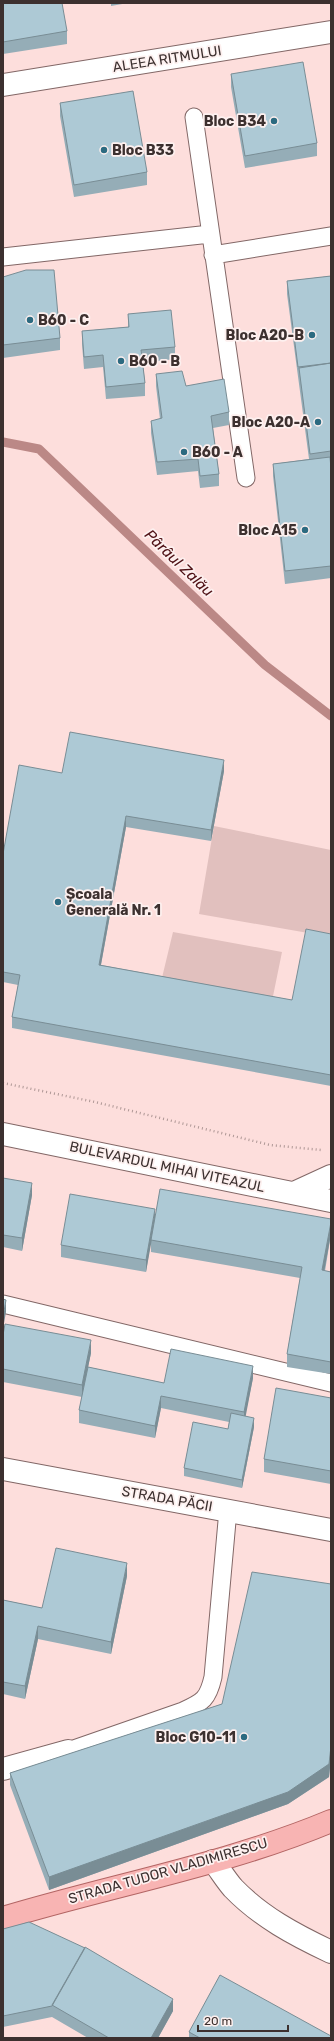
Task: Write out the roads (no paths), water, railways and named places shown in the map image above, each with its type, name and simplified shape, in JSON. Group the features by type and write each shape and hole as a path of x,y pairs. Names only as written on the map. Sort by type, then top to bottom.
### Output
{"main road":[{"name":"STRADA TUDOR VLADIMIRESCU","path":"3,1918 213,1861 289,1837 331,1821"}],"street":[{"name":"ALEEA RITMULUI","path":"3,85 331,32"},
{"name":"BULEVARDUL MIHAI VITEAZUL","path":"3,1134 331,1201"},
{"path":"294,1193 331,1176"},
{"name":"STRADA PĂCII","path":"3,1469 331,1530"},
{"path":"3,1769 68,1750"},
{"path":"213,1861 232,1887 258,1911 288,1931 331,1952"}],"lane":[{"path":"194,117 246,478"},
{"path":"3,257 210,234"},
{"path":"213,255 331,236"},
{"path":"3,1304 331,1383"},
{"path":"68,1750 183,1711 201,1703 209,1692 214,1677 228,1510"}],"waterway":[{"name":"Pârâul Zalău","path":"3,442 39,449 265,665 331,716"}],"place":[{"name":"Bloc B34","path":"274,121"},
{"name":"Bloc B33","path":"104,150"},
{"name":"B60 - C","path":"30,320"},
{"name":"Bloc A20-B","path":"312,335"},
{"name":"B60 - B","path":"121,361"},
{"name":"Bloc A20-A","path":"318,422"},
{"name":"B60 - A","path":"184,452"},
{"name":"Bloc A15","path":"305,530"},
{"name":"Școala Generală Nr. 1","path":"58,902"},
{"name":"Bloc G10-11","path":"244,1737"}]}
